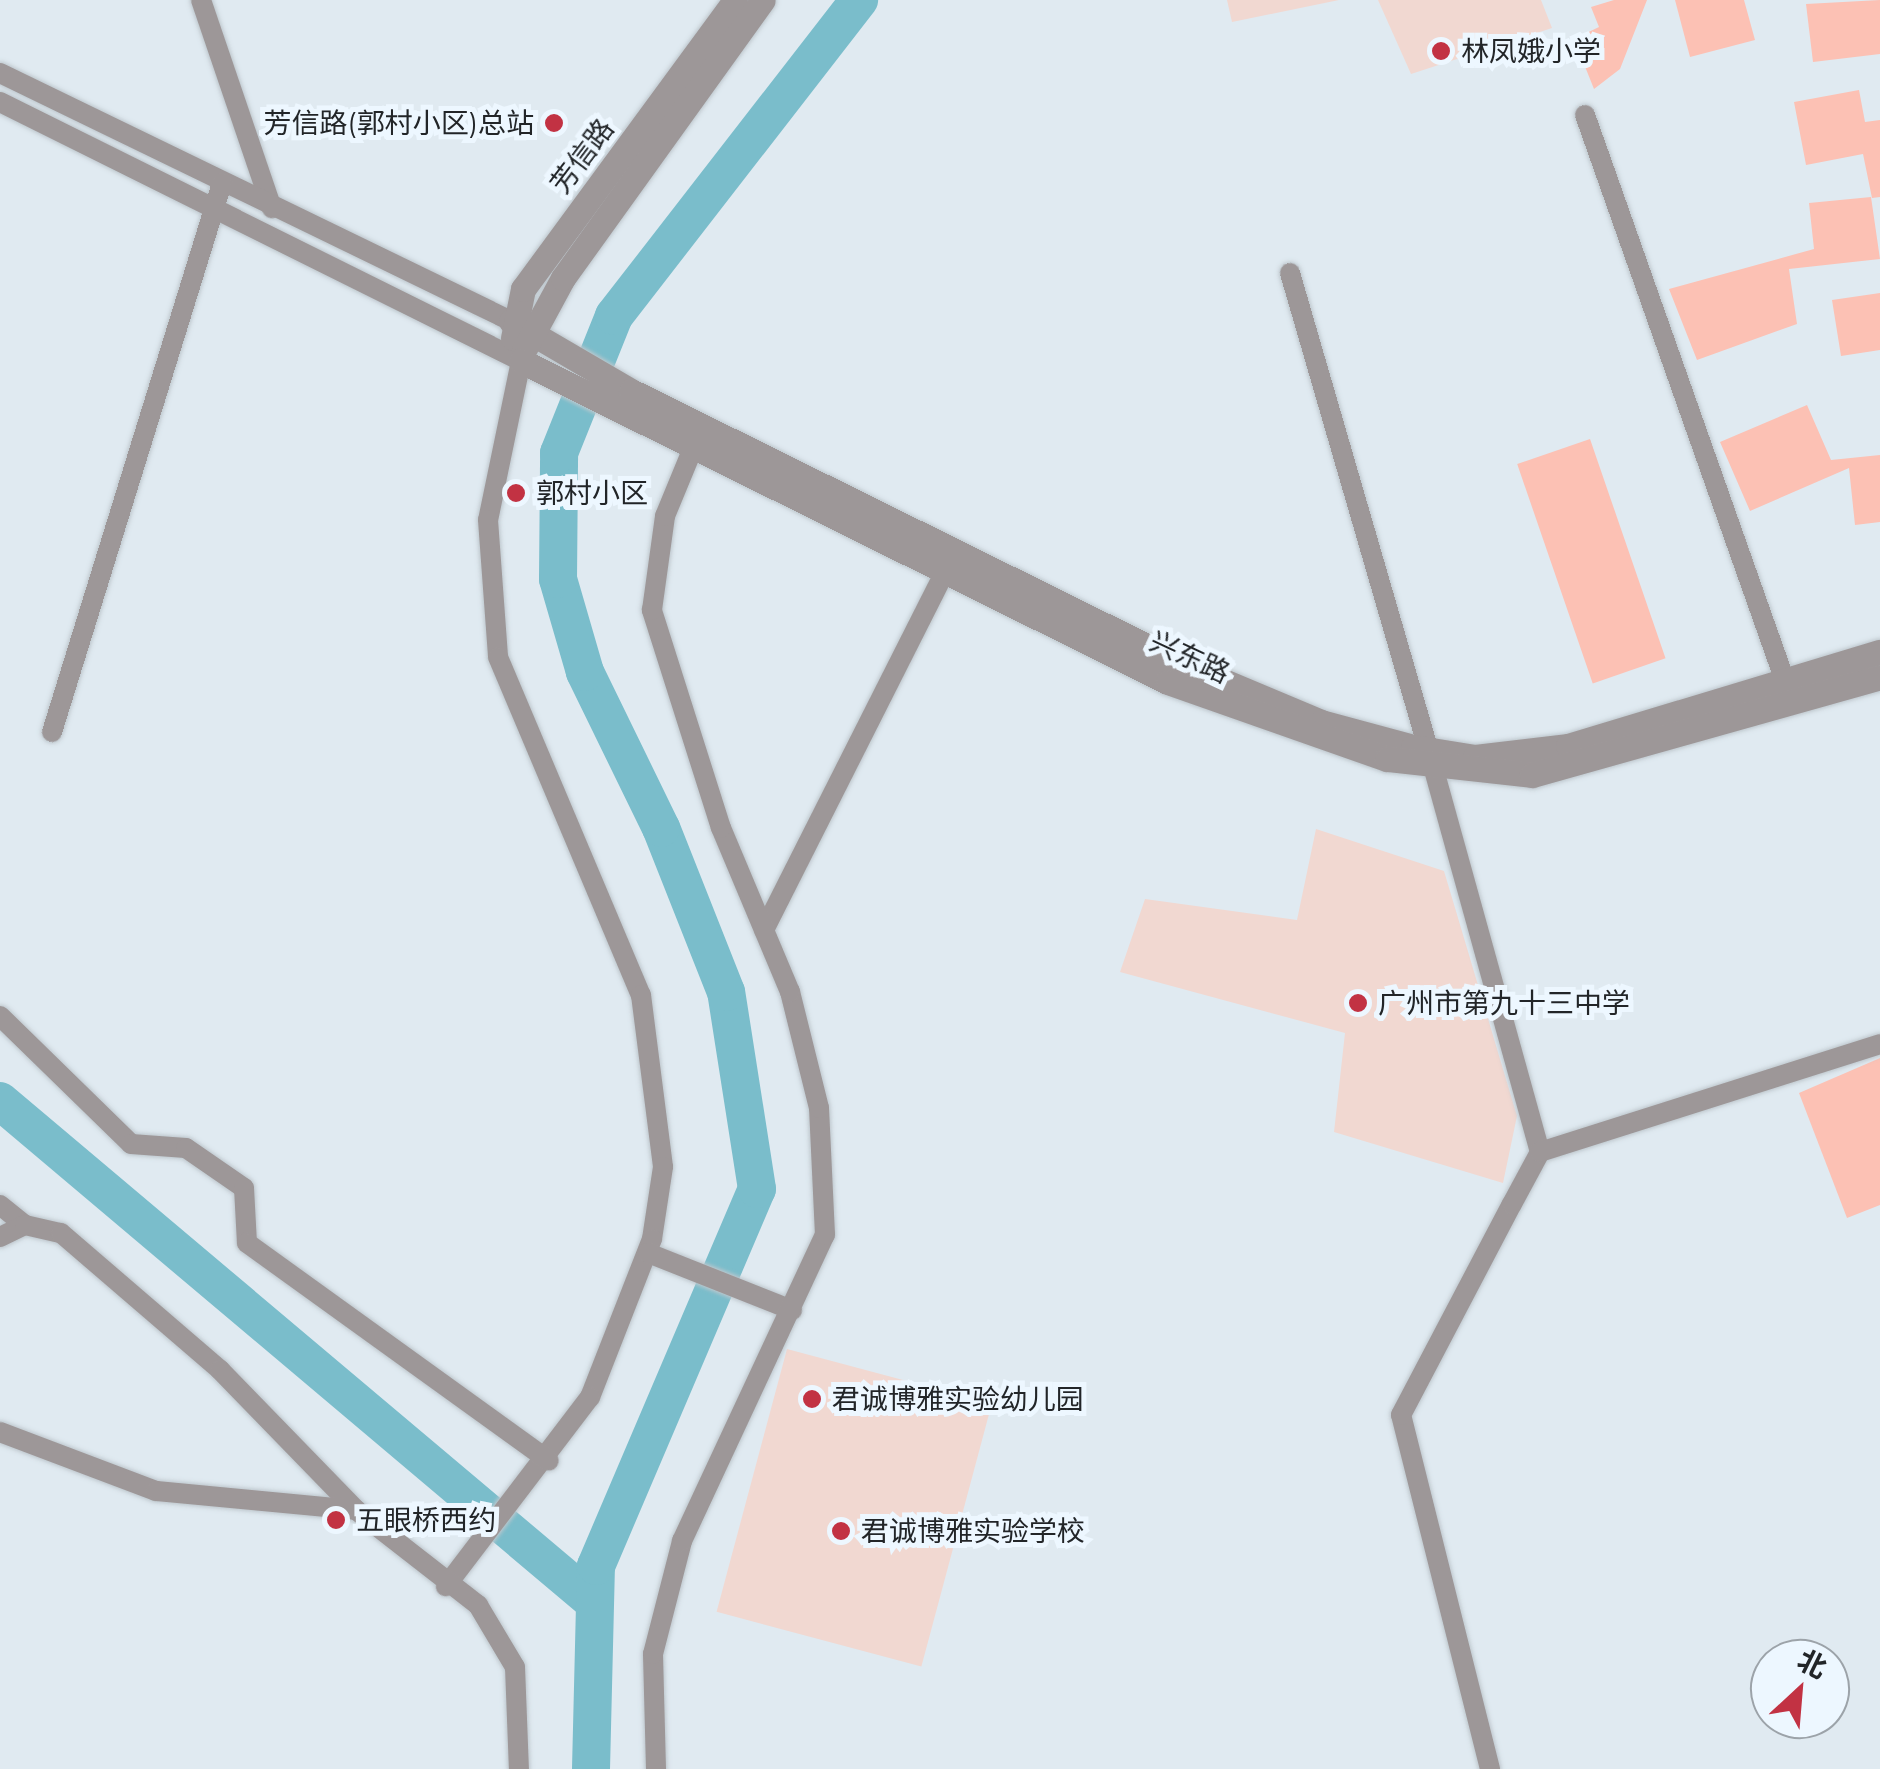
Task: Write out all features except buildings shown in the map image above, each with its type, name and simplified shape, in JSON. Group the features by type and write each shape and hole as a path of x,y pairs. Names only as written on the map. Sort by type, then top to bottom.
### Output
{"street":[{"path":"201,0 272,208"},
{"name":"芳信路","path":"520,340 542,261 735,0"},
{"name":"芳信路","path":"520,340 764,0"},
{"path":"0,73 272,208 520,340"},
{"path":"0,102 210,208 520,340"},
{"path":"1585,115 1785,682"},
{"path":"52,732 210,208 222,184"},
{"path":"1290,273 1432,760 1540,1152 1400,1415 1490,1769"},
{"path":"446,1586 549,1461 602,1372 648,1253 663,1123 649,1026 508,694 486,582 488,520 520,340"},
{"name":"兴东路","path":"520,340 553,364 950,563"},
{"name":"兴东路","path":"627,402 693,448 1241,690 1432,760 1506,777 1573,768 1880,677"},
{"path":"656,1769 654,1654 682,1540 825,1235 819,1108 764,930 652,610 665,516 693,448"},
{"path":"764,930 950,563"},
{"name":"兴东路","path":"1432,760 1520,756 1880,652"},
{"path":"0,1016 131,1144 186,1148 244,1188 247,1244 549,1461"},
{"path":"1540,1152 1880,1044"},
{"path":"0,1205 25,1225 61,1233 220,1370 356,1510 446,1586 478,1604 511,1652 519,1769"},
{"path":"0,1238 25,1225"},
{"path":"648,1253 792,1310"},
{"path":"0,1432 156,1492 356,1510"}],"shaded area":[{"path":"1227,0 1339,0 1232,22"},
{"name":"林凤娥小学","path":"1378,0 1541,0 1552,28 1411,74"},
{"name":"广州市第九十三中学","path":"1316,829 1444,871 1517,1116 1503,1183 1334,1132 1345,1033 1120,972 1145,899 1297,920"},
{"name":"君诚博雅实验学校","path":"787,1349 992,1404 921,1667 717,1612"}],"waterway":[{"path":"591,1769 596,1566 757,1189 726,992 661,828 585,672 558,579 559,453 614,316 859,0"},
{"path":"0,1101 594,1602"}],"place":[{"name":"林凤娥小学","path":"1441,51"},
{"name":"芳信路(郭村小区)总站","path":"554,123"},
{"name":"郭村小区","path":"516,493"},
{"name":"广州市第九十三中学","path":"1358,1003"},
{"name":"君诚博雅实验幼儿园","path":"812,1399"},
{"name":"五眼桥西约","path":"336,1520"},
{"name":"君诚博雅实验学校","path":"841,1531"}]}
